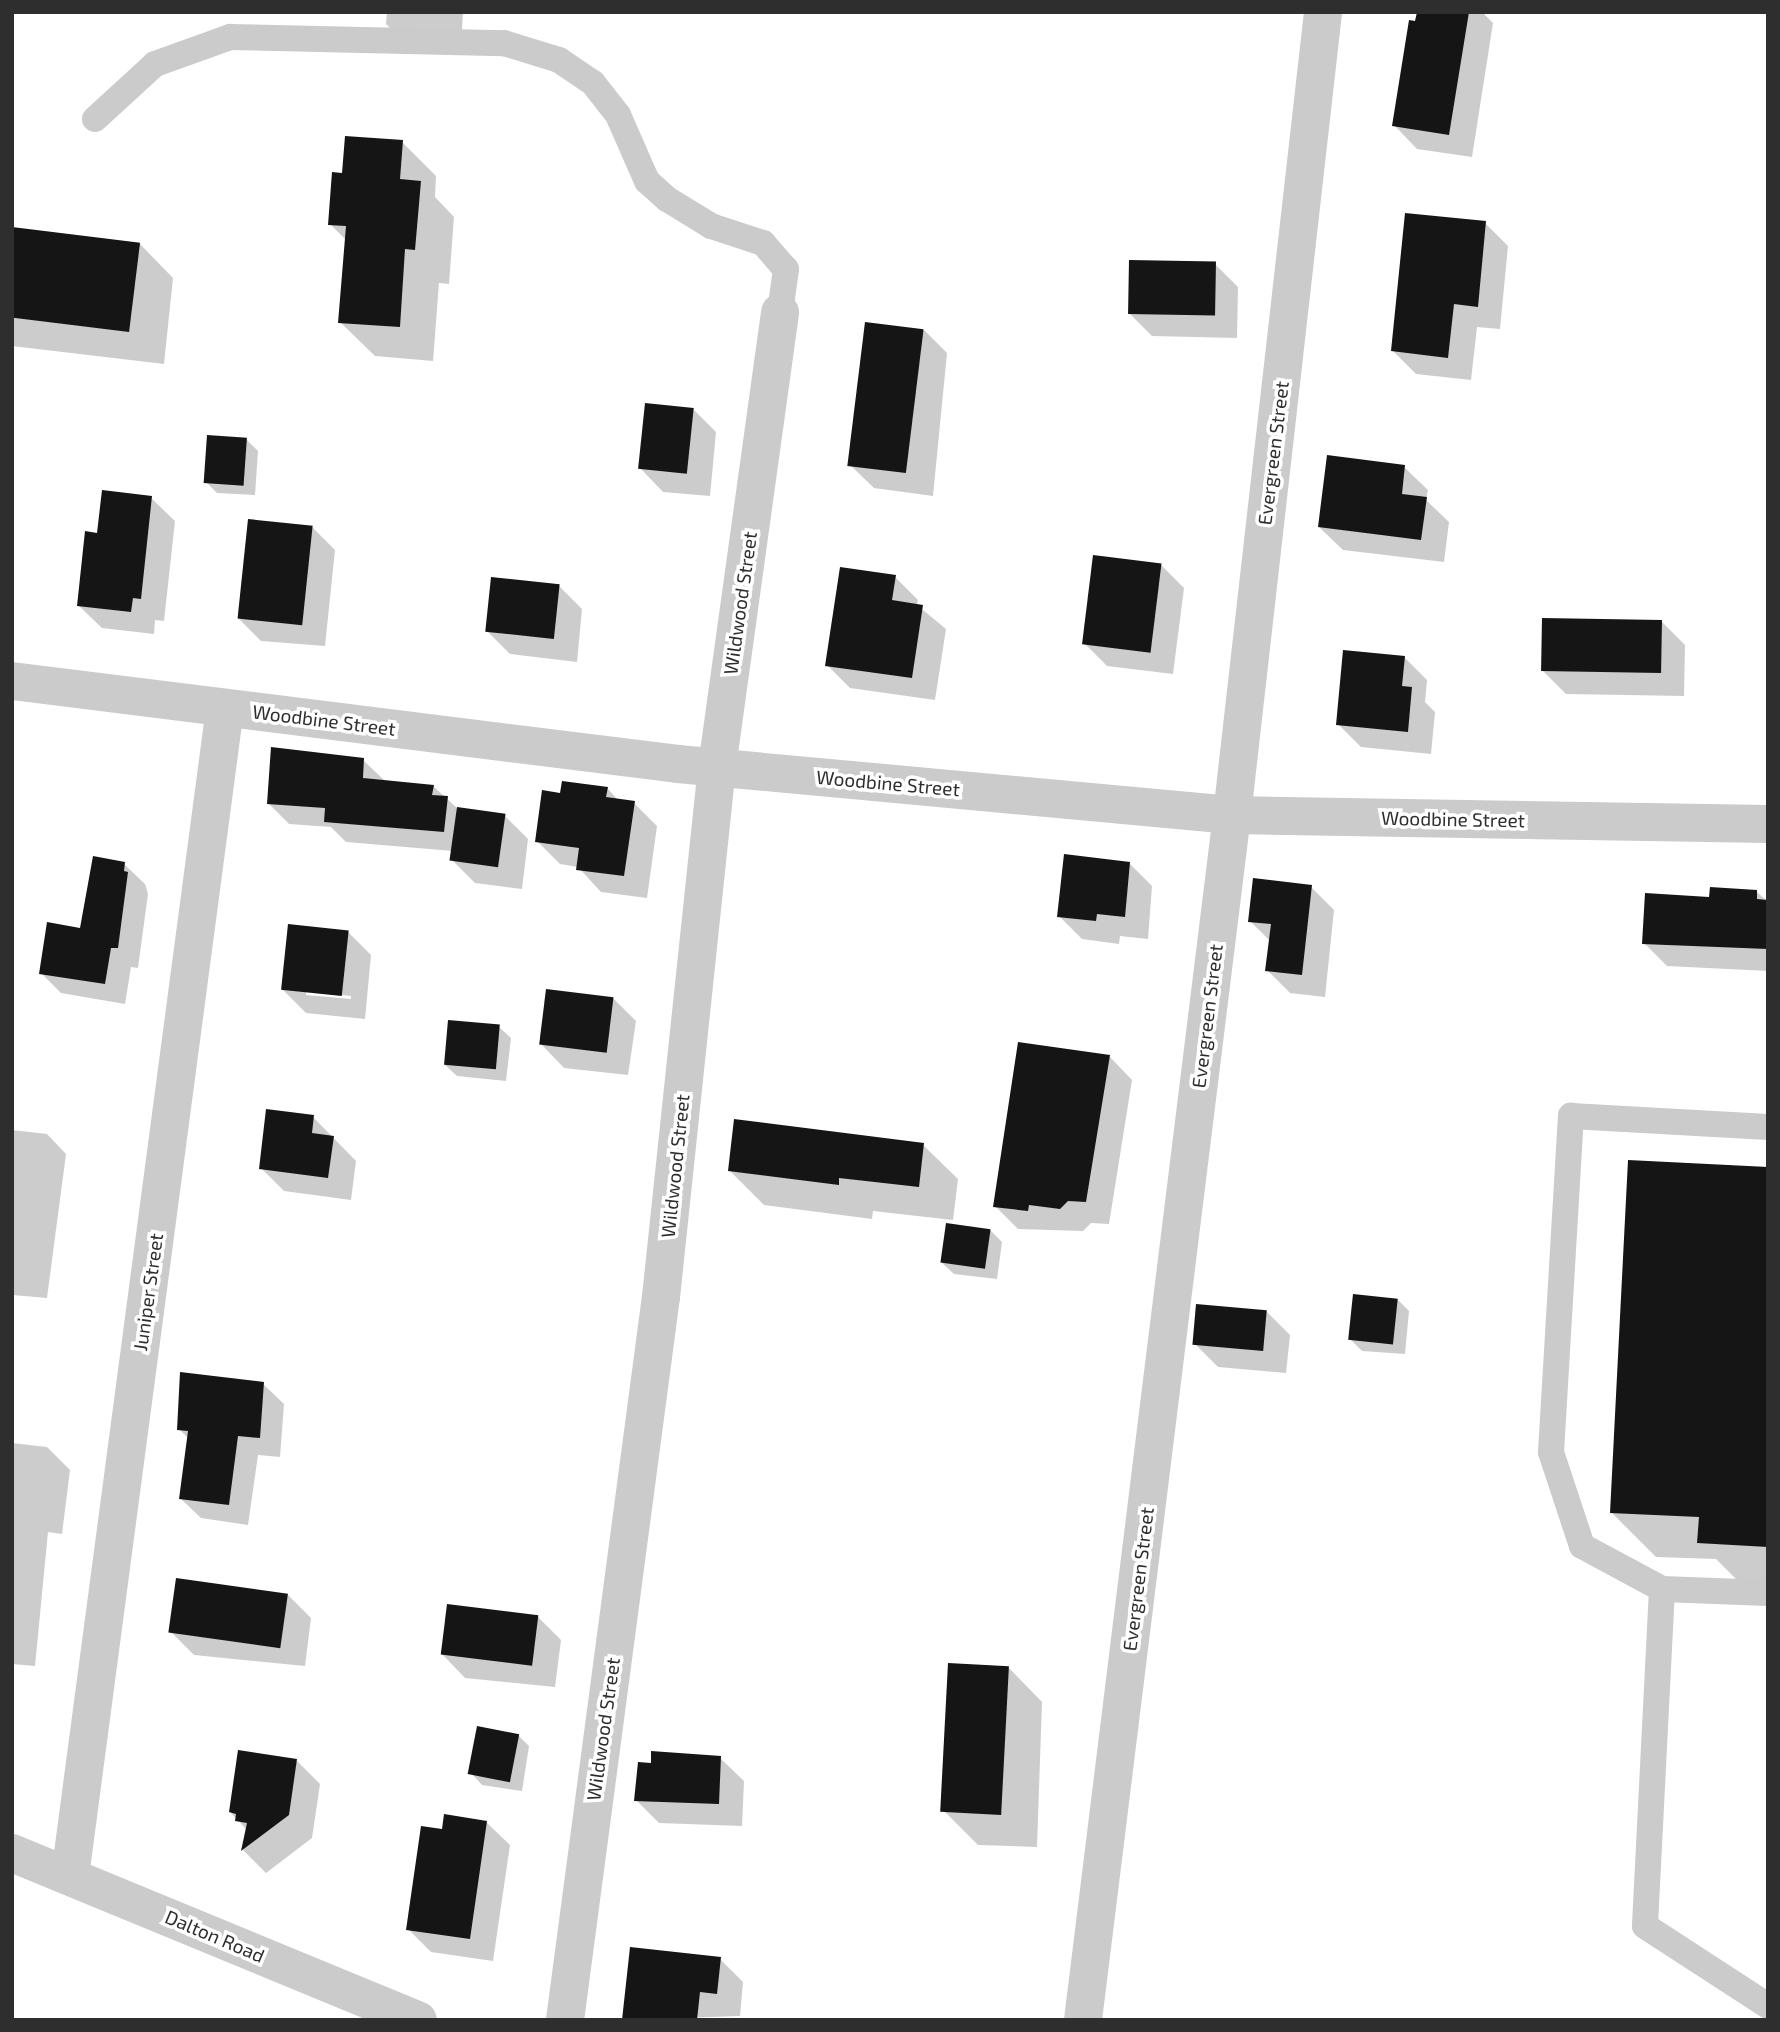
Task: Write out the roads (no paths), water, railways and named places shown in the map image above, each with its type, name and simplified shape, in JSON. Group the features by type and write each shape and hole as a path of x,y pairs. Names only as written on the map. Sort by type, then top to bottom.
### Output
{"street":[{"name":"Evergreen Street","path":"1083,2020 1232,815 1324,12"},
{"name":"Wildwood Street","path":"565,2020 661,1297 717,767 780,312"},
{"name":"Woodbine Street","path":"12,681 717,767 1232,815 1768,824"},
{"name":"Juniper Street","path":"70,1876 225,708"},
{"name":"Dalton Road","path":"12,1853 418,2020"}],"lane":[{"path":"95,118 155,64 230,37 504,43 559,60 593,83 618,115 647,181 667,199 711,226 763,243 786,269 780,312"},
{"path":"1768,1127 1571,1116 1551,1452 1582,1546 1662,1589 1768,1593"},
{"path":"1662,1589 1645,1926 1768,2006"}]}
